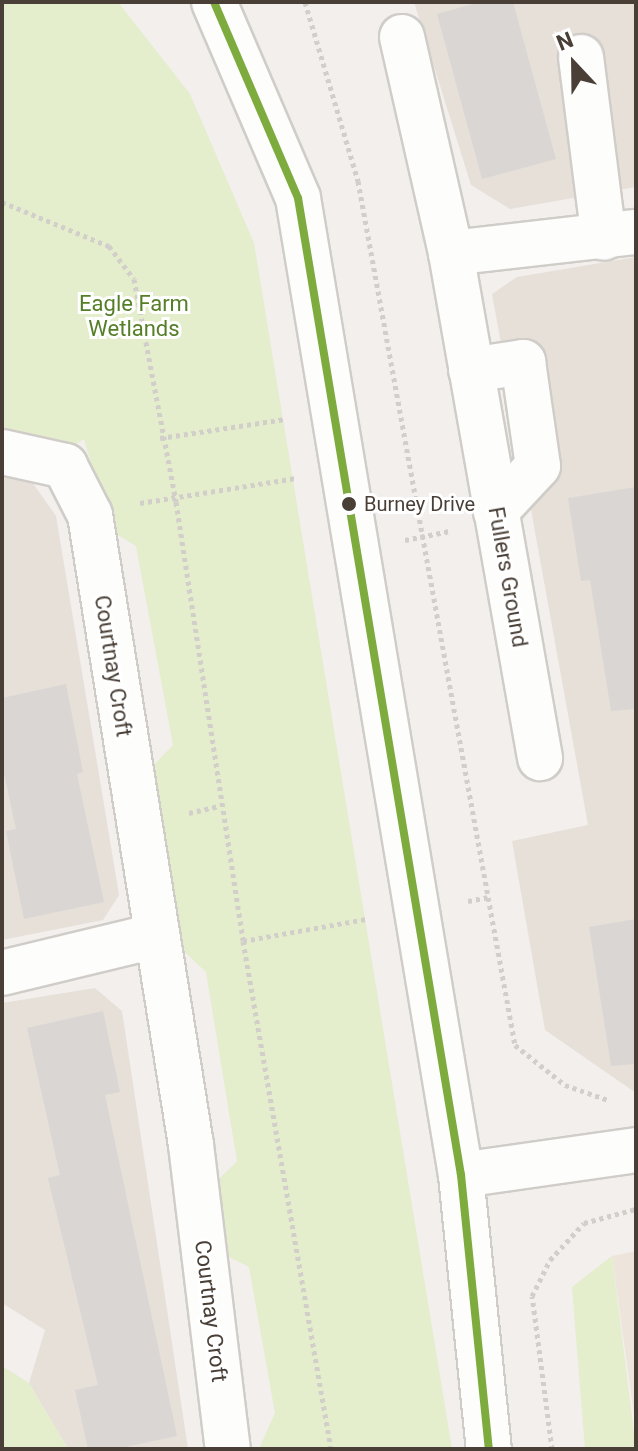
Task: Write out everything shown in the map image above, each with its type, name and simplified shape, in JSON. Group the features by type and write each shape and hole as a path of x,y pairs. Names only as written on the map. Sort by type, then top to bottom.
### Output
{"street":[{"path":"214,2 298,198 461,1175 489,1449"},
{"name":"Fullers Ground","path":"402,37 451,253 540,758"},
{"path":"451,253 620,235 581,57"},
{"name":"Courtnay Croft","path":"2,452 65,466 87,511 191,1145 228,1449"},
{"path":"2,973 155,936"},
{"path":"461,1175 636,1150"}],"path":[{"path":"305,2 358,181 515,1045 565,1085 619,1104"},
{"path":"2,202 109,246 134,279 160,438 175,497 243,941 331,1449"},
{"path":"160,438 295,417"},
{"path":"87,511 343,471"},
{"path":"357,550 497,517"},
{"path":"243,941 377,917"},
{"path":"552,1449 532,1296 550,1260 584,1223 636,1209"}],"shaded area":[{"path":"414,2 636,2 636,187 510,209 471,185"},
{"path":"636,257 636,1093 545,1030 512,841 588,825 492,294 517,277"},
{"path":"27,475 56,516 119,895 103,920 2,940 2,479"},
{"path":"95,988 122,1011 188,1449 68,1449 29,1383 45,1330 2,1303 2,1003"},
{"path":"636,1251 636,1429 612,1256"}],"green space":[{"name":"Eagle Farm Wetlands","path":"2,2 118,2 190,94 254,243 452,1449 259,1449 275,1413 249,1267 229,1257 219,1179 237,1161 206,972 173,941 151,768 173,745 136,546 110,530 84,439 27,475 2,479"},
{"path":"612,1256 636,1449 585,1449 572,1287"},
{"path":"2,1366 29,1383 68,1449 2,1449"}],"building":[{"path":"480,2 513,2 556,159 482,179 437,14"},
{"path":"636,487 636,709 611,711 590,580 581,581 568,498"},
{"path":"66,684 83,772 77,774 104,902 24,919 6,831 16,829 2,764 2,698"},
{"path":"636,919 636,1064 611,1066 589,927"},
{"path":"103,1011 120,1092 105,1095 177,1436 116,1449 88,1449 75,1390 98,1385 48,1178 60,1175 27,1028"}],"transit line":[{"path":"214,2 298,198 461,1175 489,1449"}],"place":[{"name":"Burney Drive","path":"349,504"}]}
